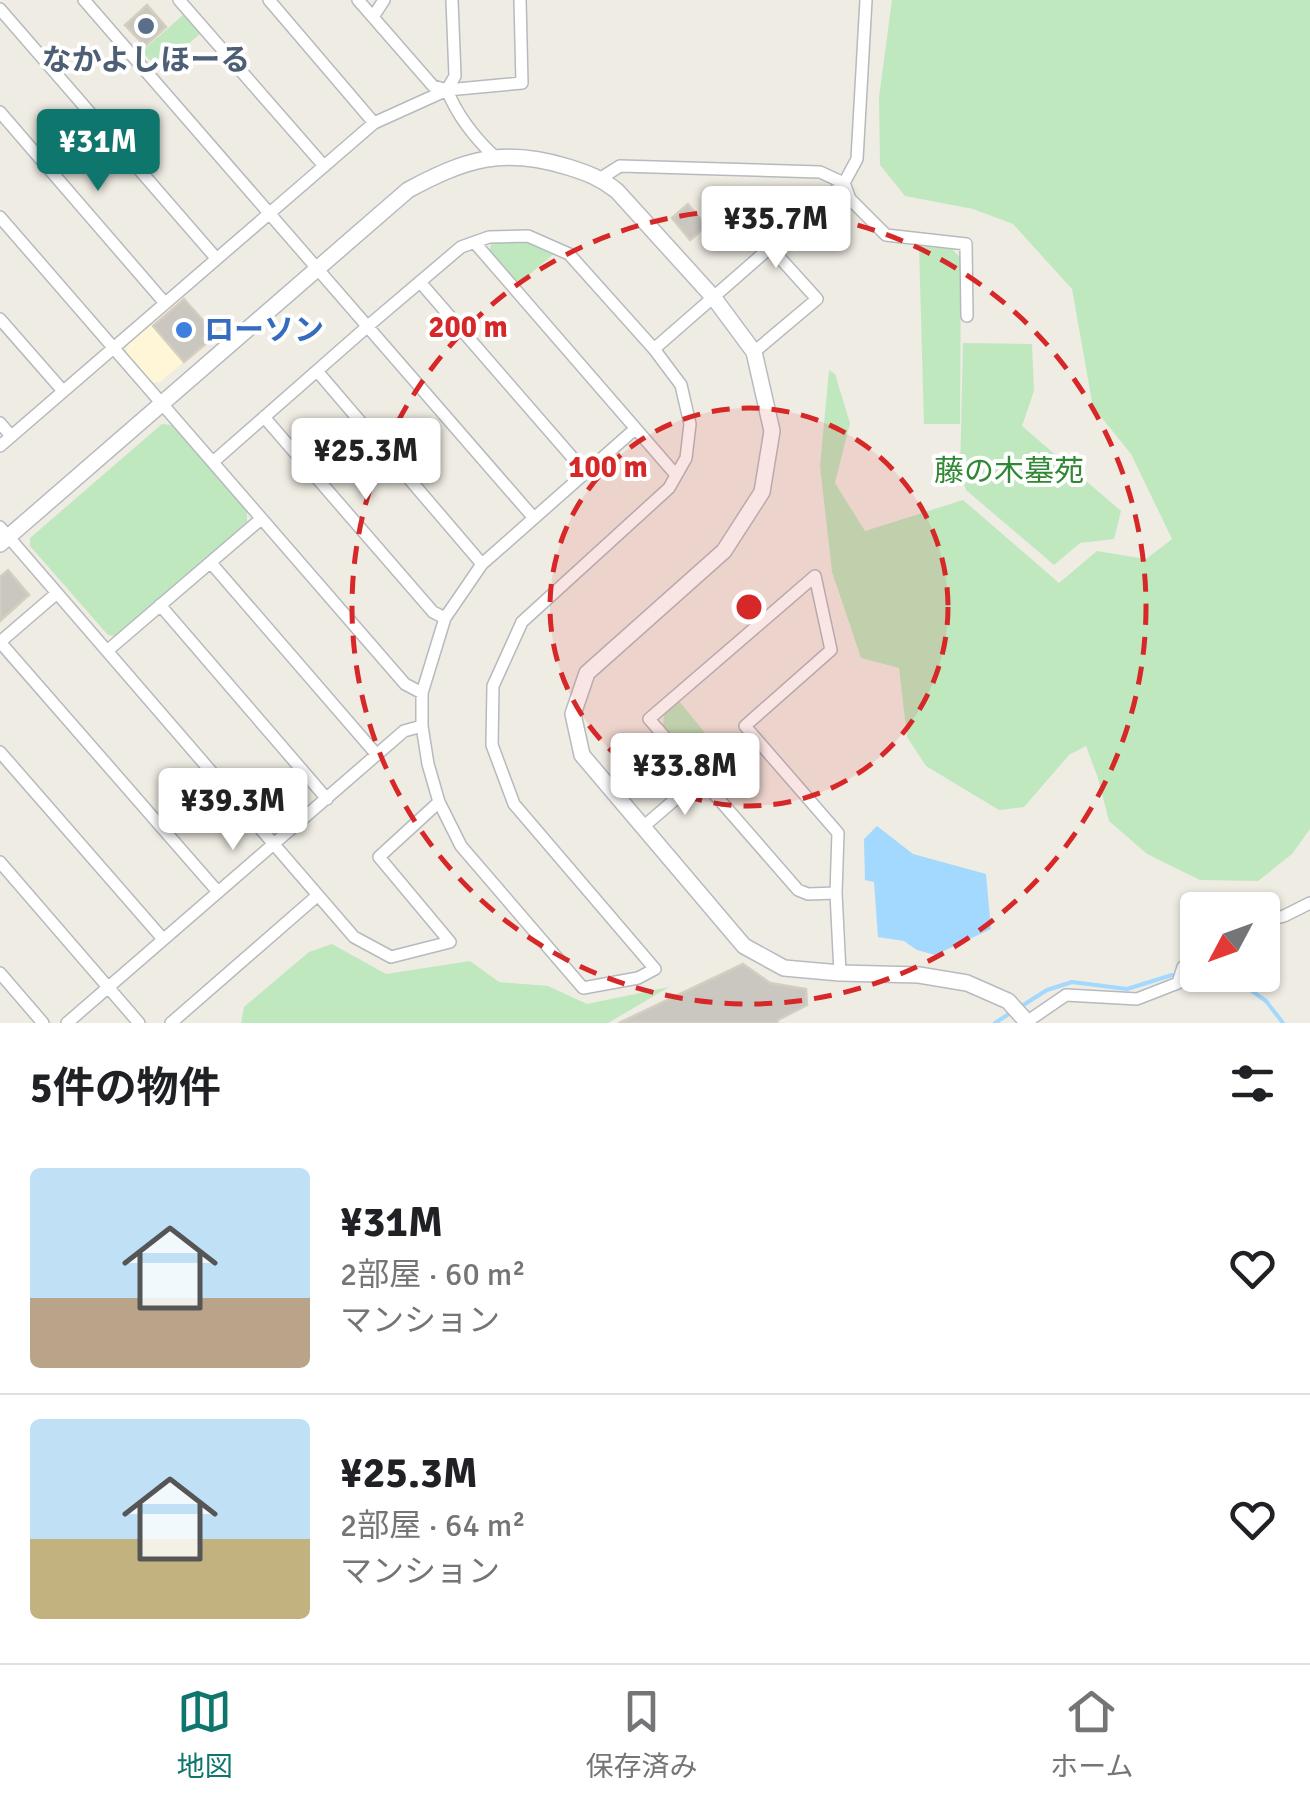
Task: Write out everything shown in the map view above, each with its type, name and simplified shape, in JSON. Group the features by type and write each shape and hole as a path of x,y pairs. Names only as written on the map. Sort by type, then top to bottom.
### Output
{"street":[{"path":"84,0 533,517"},
{"path":"178,0 324,166"},
{"path":"268,0 374,123"},
{"path":"358,0 432,86 447,90"},
{"path":"373,16 384,0"},
{"path":"447,90 455,76 452,0"},
{"path":"0,446 374,123 447,90 522,83 520,0"},
{"path":"654,349 844,183 857,160 866,0"},
{"path":"0,9 216,258"},
{"path":"447,90 480,144 494,156"},
{"path":"0,112 164,302"},
{"path":"438,802 379,857 450,942 391,958 354,937 58,593 3,536 408,190 448,169 494,156 540,159 602,178 714,298 754,352 772,431 762,492 724,551 587,673 573,714 582,755 744,946 784,968 919,975 968,983 1008,1001 1025,1021 1066,996 1137,999 1178,983 1180,977"},
{"path":"602,178 620,166 820,172 844,183 850,200 886,234 966,244 967,316"},
{"path":"0,218 405,684 422,694"},
{"path":"213,462 461,248 489,237 528,236 568,254 682,386 690,424 686,458 669,488 522,622 493,686 492,745 514,804 654,969 638,978 583,988 461,846 438,802 428,764 422,694 445,618 482,564 635,429"},
{"path":"475,243 676,475"},
{"path":"754,352 817,299 772,248"},
{"path":"420,282 585,472"},
{"path":"0,319 63,391"},
{"path":"317,372 482,564"},
{"path":"264,418 433,612 445,618"},
{"path":"0,423 11,436"},
{"path":"107,651 261,519"},
{"path":"211,563 377,755"},
{"path":"836,893 808,894 798,890 650,720 815,576 831,650 745,726 838,833 840,973"},
{"path":"58,593 0,642 218,892"},
{"path":"160,605 327,799"},
{"path":"67,1023 404,730 422,726"},
{"path":"0,752 162,939"},
{"path":"643,827 700,778"},
{"path":"0,862 139,1023"},
{"path":"171,1023 318,895"},
{"path":"1280,917 1310,903"},
{"path":"0,973 42,1023"}],"shaded area":[{"path":"182,297 216,335 160,382 150,382 126,354 127,343"}],"green space":[{"path":"892,0 1310,0 1310,829 1292,854 1258,881 1200,880 1147,854 1109,821 1086,746 1069,755 1024,807 999,810 926,766 907,737 899,668 861,658 832,572 820,466 829,370 835,374 850,423 835,483 865,531 963,500 1059,583 1097,551 1146,559 1172,539 1131,454 1093,407 1072,289 1013,224 973,209 905,196 880,165 879,97"},
{"path":"183,15 200,34 158,70 142,51"},
{"path":"509,240 555,253 518,284 489,251 492,242"},
{"path":"919,246 952,249 961,258 960,424 924,424"},
{"name":"藤の木墓苑","path":"963,343 1032,344 1034,391 1022,426 1121,511 1114,539 1080,543 1054,565 966,490 960,473"},
{"path":"162,424 172,425 247,511 247,522 115,636 108,635 30,546 30,538"},
{"path":"679,701 714,744 694,760 663,725 664,715"},
{"path":"332,944 386,974 470,961 499,982 548,986 587,1004 669,987 608,1023 241,1023 244,1007 309,952"}],"water":[{"path":"877,826 913,854 986,874 991,929 935,955 904,941 878,937 874,882 865,880 864,839"}],"building":[{"name":"なかよしほーる","path":"147,5 166,27 145,46 125,25"},
{"path":"688,204 706,226 690,240 672,218"},
{"name":"ローソン","path":"184,299 216,335 184,362 153,326"},
{"path":"8,570 29,595 0,621 0,577"},
{"path":"743,964 770,983 806,989 807,1005 777,1023 619,1023"}],"waterway":[{"path":"1020,1007 1047,990 1072,982 1127,989 1172,975 1245,986 1266,1001 1283,1023"},
{"path":"995,1023 1012,1012"}],"place":[{"name":"なかよしほーる","path":"146,26"},
{"name":"ローソン","path":"184,330"}]}
